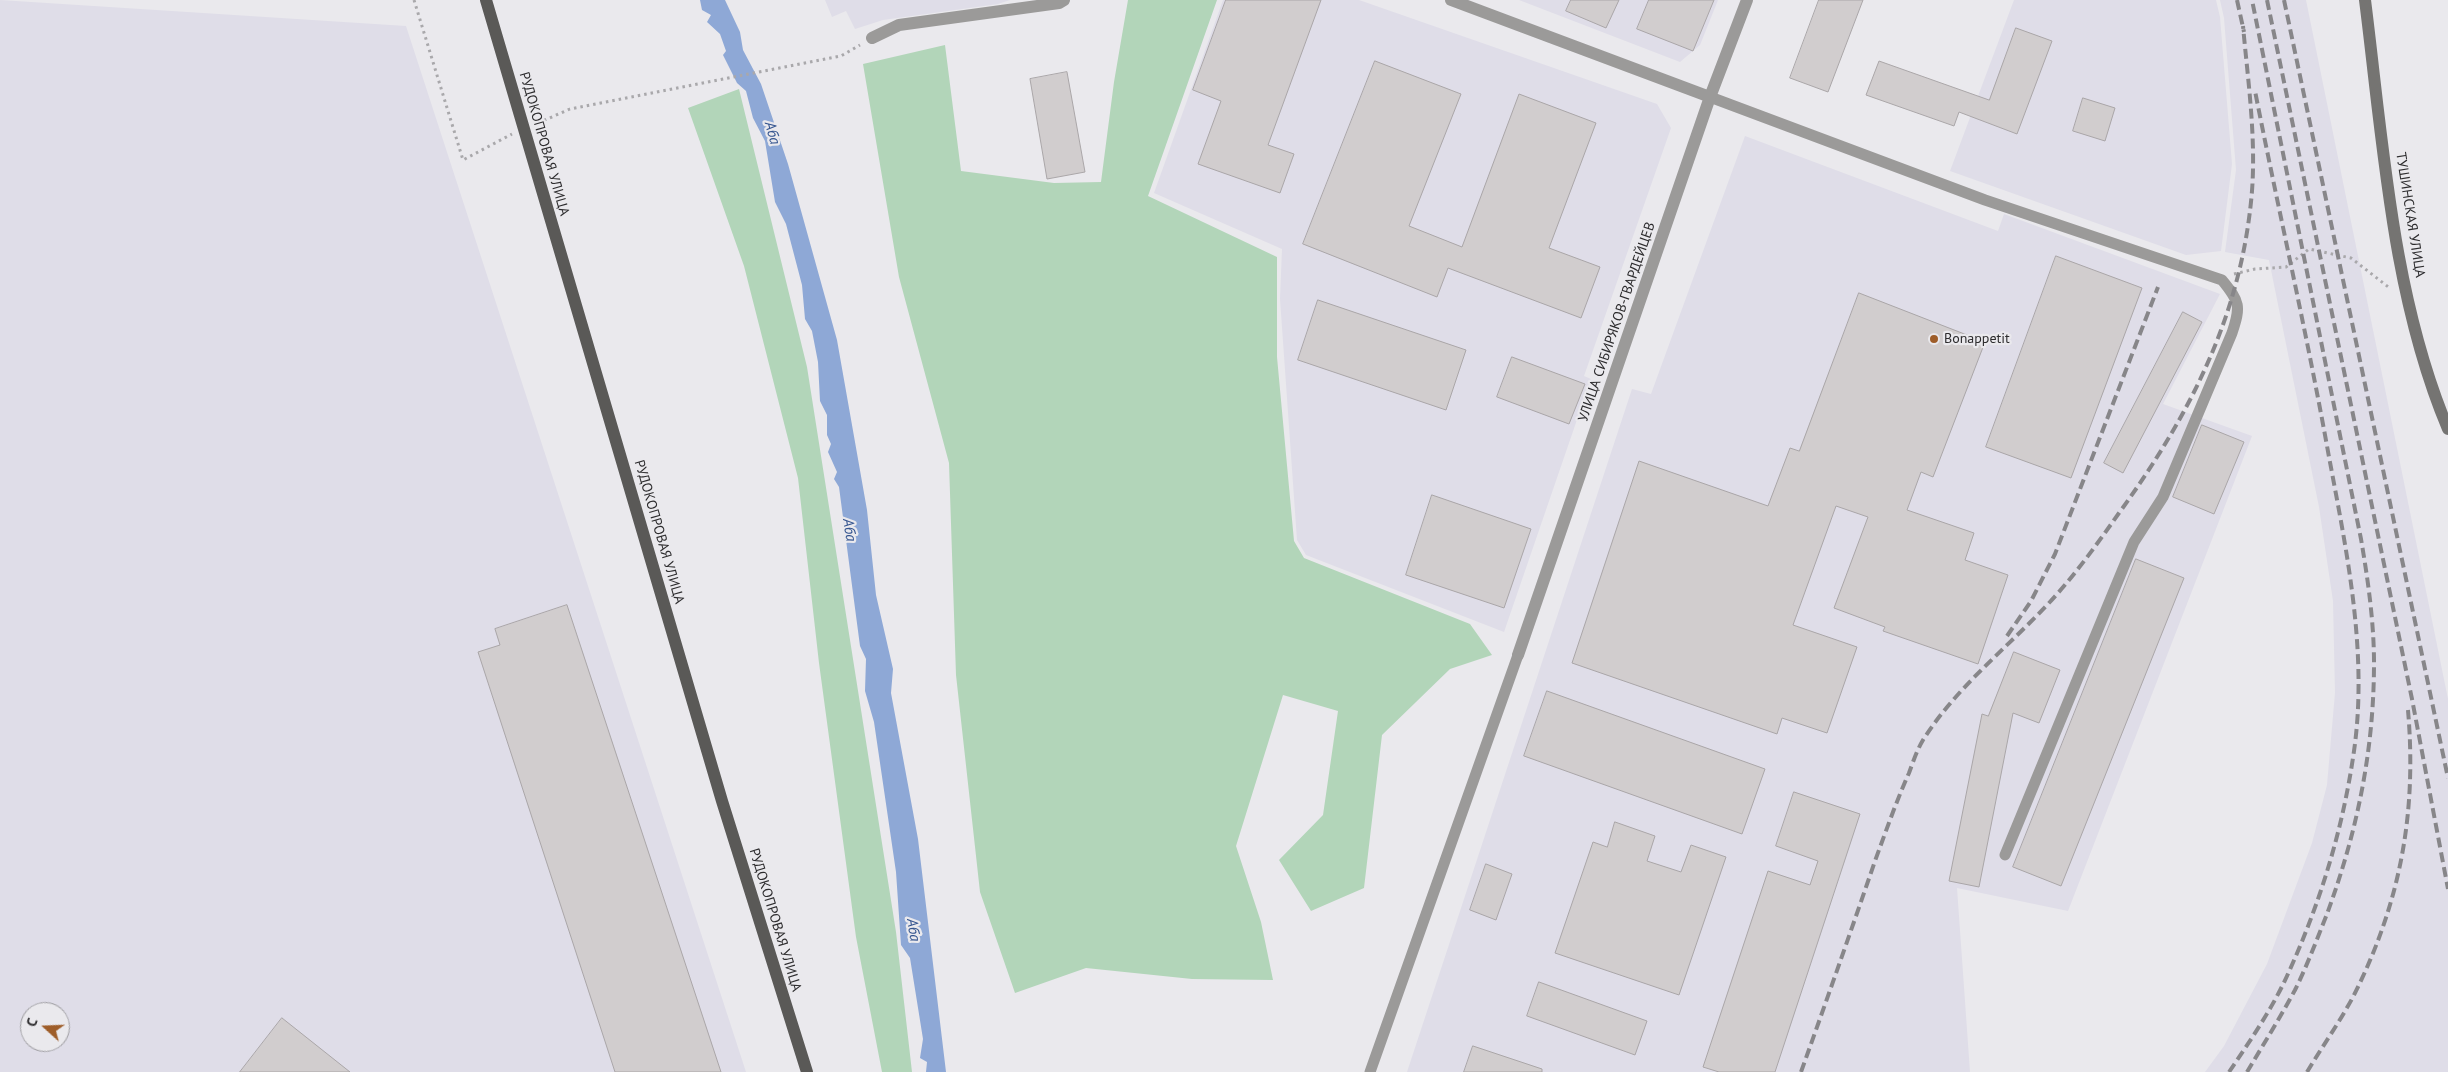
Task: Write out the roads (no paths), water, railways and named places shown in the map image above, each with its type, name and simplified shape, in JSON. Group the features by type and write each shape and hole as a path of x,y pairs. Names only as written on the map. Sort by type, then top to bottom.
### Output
{"main road":[{"name":"РУДОКОПРОВАЯ УЛИЦА","path":"486,0 722,801 807,1072"},
{"name":"ТУШИНСКАЯ УЛИЦА","path":"2365,0 2391,205 2408,297 2422,358 2448,429"}],"street":[{"path":"872,38 899,25 1059,3 1064,0"},
{"path":"1451,0 1710,97"},
{"name":"УЛИЦА СИБИРЯКОВ-ГВАРДЕЙЦЕВ","path":"1518,655 1710,97 1747,0"}],"lane":[{"path":"1710,97 1985,200 2222,280 2234,294 2239,311 2232,333 2163,497 2134,542 2005,855"},
{"path":"1370,1072 1518,655"}],"water":[{"name":"Аба","path":"700,0 725,0 740,32 743,50 761,84 788,164 837,340 867,510 876,595 893,669 891,693 918,839 946,1072 926,1072 927,1062 920,1058 923,1039 910,958 901,945 896,872 874,722 865,691 866,659 860,646 839,487 834,479 837,472 828,452 831,444 827,435 827,415 820,401 818,362 812,331 805,319 802,285 786,224 775,202 765,141 753,118 746,91 737,83 723,55 726,51 720,34 707,22 711,15 702,10"}],"railway":[{"path":"2237,0 2244,32"},
{"path":"2247,1072 2295,990 2312,952 2338,883 2362,791 2371,728 2374,663 2370,601 2361,539 2252,0"},
{"path":"2267,0 2412,699 2448,889"},
{"path":"2284,0 2448,778"},
{"path":"1801,1072 1887,828 1923,740 1953,700 2041,611 2090,554 2145,476 2168,439 2190,400 2208,361 2224,321 2237,279 2246,236 2252,191 2252,129 2243,26"},
{"path":"2229,1072 2275,1001 2299,949 2320,894 2344,809 2354,751 2359,677 2354,603 2349,566 2312,365 2255,91"},
{"path":"2007,636 2031,601 2055,554 2158,287"},
{"path":"2307,1072 2353,997 2383,928 2393,893 2402,858 2410,786 2408,710"}],"place":[{"name":"Bonappetit","path":"1934,339"}]}
